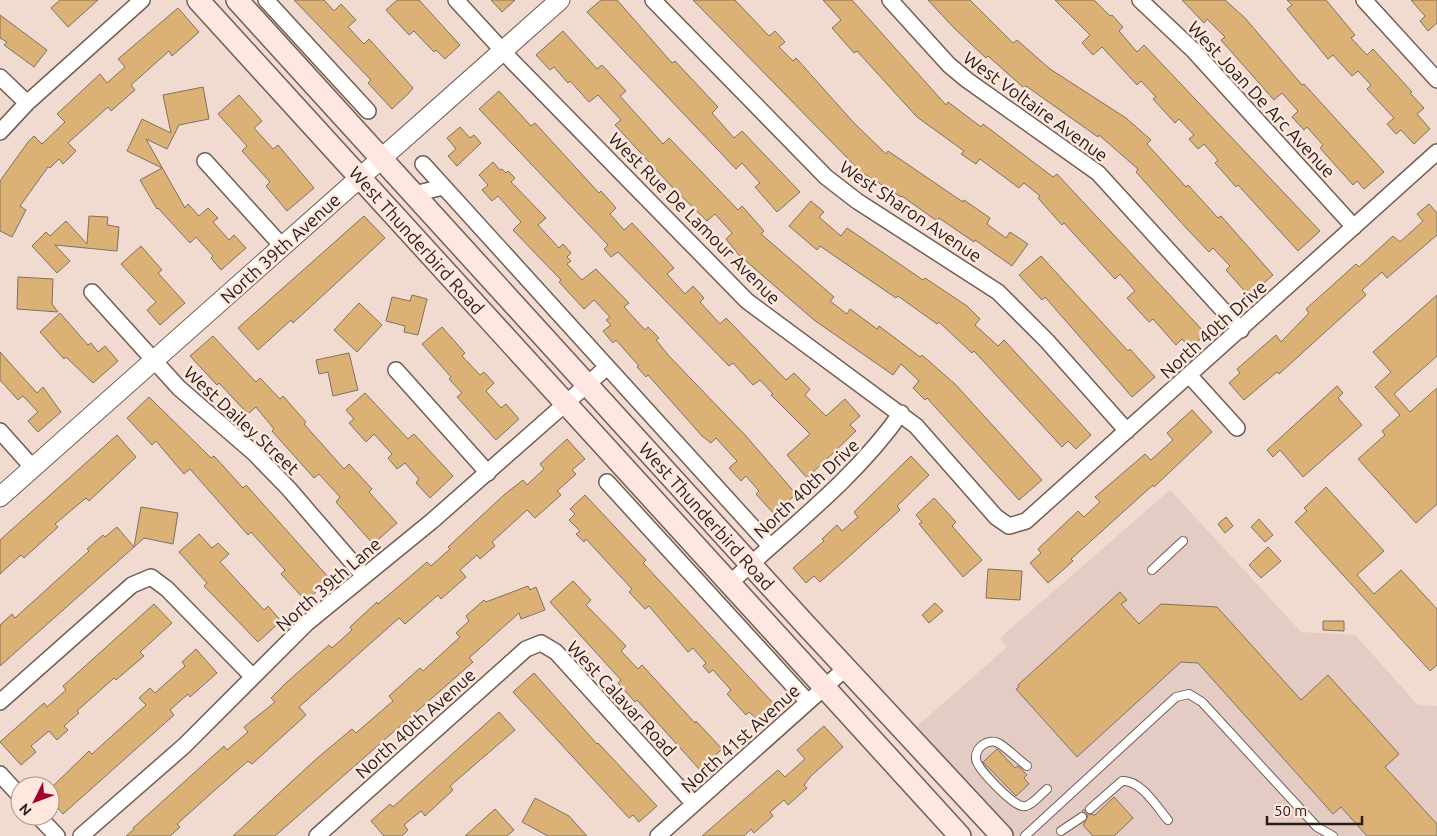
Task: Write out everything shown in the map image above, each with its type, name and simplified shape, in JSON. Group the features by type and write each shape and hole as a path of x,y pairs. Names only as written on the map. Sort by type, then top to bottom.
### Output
{"main road":[{"name":"West Thunderbird Road","path":"198,0 960,836"},
{"name":"West Thunderbird Road","path":"237,0 750,564 1002,836"}],"street":[{"path":"0,132 27,103 142,0"},
{"path":"266,0 368,112"},
{"name":"West Rue De Lamour Avenue","path":"456,0 503,51 747,301 817,354 901,413 916,426 996,517 1010,526"},
{"name":"North 39th Avenue","path":"0,497 560,0"},
{"name":"West Sharon Avenue","path":"653,0 826,177 857,201 998,292 1047,341 1127,431"},
{"name":"West Voltaire Avenue","path":"890,0 961,75 1098,173 1241,330"},
{"name":"West Joan De Arc Avenue","path":"1140,0 1193,50 1354,227"},
{"path":"1364,0 1437,80"},
{"path":"0,77 27,103"},
{"path":"344,117 351,93"},
{"name":"North 40th Drive","path":"1010,526 1026,521 1241,330 1437,152"},
{"path":"205,162 282,246"},
{"name":"West Thunderbird Road","path":"422,164 770,546"},
{"name":"West Thunderbird Road","path":"414,194 443,187"},
{"name":"West Dailey Street","path":"92,292 179,388 254,452 364,576"},
{"name":"North 39th Lane","path":"81,836 184,746 308,623 488,473 607,367"},
{"path":"396,370 488,473"},
{"path":"1189,375 1237,428"},
{"name":"North 40th Drive","path":"729,584 869,455 901,413"},
{"path":"0,431 33,468"},
{"name":"West Thunderbird Road","path":"630,506 635,480"},
{"path":"607,482 808,702"},
{"path":"0,702 132,585 151,577 166,589 252,677"},
{"name":"West Calavar Road","path":"541,643 556,652 694,804"},
{"name":"North 40th Avenue","path":"317,836 526,649 541,643"},
{"name":"North 41st Avenue","path":"658,836 846,668"},
{"path":"0,774 10,785"},
{"path":"48,826 57,836"}],"lane":[{"path":"1152,570 1183,541"},
{"path":"1025,836 1176,697 1189,694 1202,702 1317,827 1333,836"},
{"path":"1027,766 999,743 992,741 978,749 976,760 980,767 1008,798 1022,806 1028,806 1047,789"},
{"path":"1090,809 1122,781 1129,780 1136,784 1168,820"},
{"path":"1061,831 1082,818"}],"shaded area":[{"path":"1170,490 1301,632 1355,635 1418,705 1437,706 1437,836 1015,836 914,729 1007,647 1000,638"}],"building":[{"path":"60,0 98,0 68,27 51,8"},
{"path":"294,0 324,0 334,11 341,4 356,20 348,27 364,44 369,39 413,88 392,109 368,83 371,80"},
{"path":"397,0 419,0 460,45 445,59 436,50 434,52 414,31 409,35 386,10"},
{"path":"491,0 515,0 502,12"},
{"path":"601,0 617,0 672,63 675,61 718,107 712,113 734,138 742,131 800,192 777,212 755,187 760,183 742,163 736,169 587,12"},
{"path":"693,0 735,0 769,36 775,31 785,42 779,47 793,61 796,58 854,123 886,154 888,151 990,218 987,224 1006,238 1010,232 1028,244 1012,266 975,240 974,242 939,218 937,221 902,196 860,171"},
{"path":"823,0 852,0 946,105 948,102 981,127 983,124 1053,177 1057,174 1206,334 1190,348 1182,339 1176,345 1153,319 1149,322 1127,298 1135,291 1120,274 1115,279 1064,223 1062,225 1038,198 1040,196 1024,183 1019,188 980,159 976,164 961,154 964,151 917,117 857,51 854,53 832,28 841,20"},
{"path":"928,0 970,0 1013,43 1017,40 1050,69 1126,118 1151,140 1147,144 1186,187 1188,185 1218,218 1221,216 1273,275 1249,296 1226,270 1230,266 1213,248 1209,252 1188,230 1136,172 1138,169 1099,135 1098,137 1026,86 1024,88 988,56 986,58"},
{"path":"1055,0 1094,0 1110,16 1112,15 1123,27 1119,31 1137,52 1144,45 1320,231 1298,251 1238,185 1236,187 1215,163 1218,160 1204,144 1198,149 1189,139 1194,135 1179,119 1175,123 1153,99 1156,97 1141,81 1137,85 1102,47 1093,55 1082,43 1090,35"},
{"path":"1182,0 1225,0 1245,18 1302,85 1304,84 1384,172 1364,189 1357,181 1353,185 1320,148 1323,145 1307,127 1304,130 1292,117 1298,111 1282,93 1274,100 1221,40 1225,37 1207,19 1204,23"},
{"path":"1287,0 1326,0 1355,35 1351,38 1367,55 1373,49 1412,92 1410,93 1424,108 1417,114 1430,129 1414,144 1401,130 1396,134 1387,124 1394,118 1367,89 1371,85 1358,71 1352,76 1333,55 1328,59 1287,9 1292,5"},
{"path":"1411,0 1437,0 1437,23 1428,31 1420,21 1425,16"},
{"path":"178,8 199,32 172,56 169,51 131,85 135,90 111,111 108,107 68,143 76,151 63,164 59,159 50,168 48,167 20,206 26,210 12,237 0,231 0,181 28,142 34,136 42,144 65,122 57,114 100,74 107,83 125,67 118,59"},
{"path":"0,15 47,50 34,67 4,45 7,42 0,38"},
{"path":"563,31 597,69 602,65 626,91 620,96 663,144 669,138 738,210 742,206 764,231 761,234 834,297 830,301 847,314 850,309 877,329 879,326 920,357 922,355 956,385 1042,480 1019,500 927,398 925,400 913,388 919,381 901,364 893,375 814,320 739,255 726,239 732,233 715,214 707,221 672,187 615,125 621,120 598,95 589,102 570,81 568,83 554,67 550,70 536,55"},
{"path":"203,87 209,119 179,125 167,149 146,139 185,208 188,204 199,216 208,208 218,218 213,222 229,240 234,235 246,248 221,270 211,258 213,256 196,237 190,243 157,209 140,180 162,168 127,151 142,119 171,133 163,95"},
{"path":"499,91 531,126 535,123 599,193 601,191 616,208 610,214 624,230 632,223 664,257 674,268 667,274 685,294 693,286 704,298 700,302 720,324 726,318 786,380 794,373 810,389 805,395 826,416 845,399 860,416 850,425 856,431 807,478 787,455 810,434 771,395 773,394 760,380 753,385 733,363 729,366 618,252 611,257 604,249 608,245 479,109"},
{"path":"239,95 262,121 254,128 273,149 278,145 314,188 287,211 266,186 270,182 242,151 247,146 218,114"},
{"path":"460,127 470,138 474,135 481,143 457,166 448,156 456,149 447,138"},
{"path":"493,162 500,170 502,169 506,173 508,171 515,178 511,182 546,218 538,225 559,248 563,244 571,253 567,257 571,261 567,264 582,280 596,269 629,303 624,307 645,330 648,327 659,338 656,340 669,356 745,435 796,494 774,514 756,494 759,491 746,476 741,481 729,468 737,461 716,438 711,443 702,436 648,375 646,377 637,367 639,366 616,340 613,343 603,331 611,325 606,320 610,317 594,300 584,309 559,282 561,280 513,230 521,222 498,196 492,201 482,190 488,185 479,175"},
{"path":"811,201 824,212 819,217 841,236 847,228 923,280 925,278 967,306 980,319 975,325 998,346 1004,340 1091,435 1076,449 1068,441 1062,447 974,351 972,353 939,322 937,324 898,296 896,298 820,246 817,250 789,226"},
{"path":"1429,204 1437,213 1437,235 1387,278 1382,272 1362,290 1366,295 1279,374 1277,372 1244,400 1229,383 1240,373 1237,369 1276,335 1281,342 1309,313 1306,309 1356,264 1359,267 1393,236 1400,242 1423,221 1417,214"},
{"path":"89,216 108,217 107,225 119,227 117,251 55,245 70,261 57,273 32,246 46,232 50,236 66,221 87,244"},
{"path":"364,216 385,238 293,323 291,320 258,350 238,328"},
{"path":"141,246 162,270 158,273 185,303 160,325 147,310 156,302 121,264"},
{"path":"1041,256 1128,351 1130,349 1155,377 1132,397 1045,297 1042,300 1019,275"},
{"path":"18,277 53,279 52,304 58,312 17,309"},
{"path":"412,295 427,299 418,335 404,332 405,326 386,321 392,297 410,301"},
{"path":"1437,295 1437,356 1394,394 1410,412 1437,388 1437,504 1416,523 1358,459 1385,435 1382,431 1400,415 1375,387 1391,372 1373,352"},
{"path":"359,303 382,325 357,352 334,330"},
{"path":"60,313 88,345 91,343 98,352 105,346 118,361 93,383 66,357 64,359 40,332"},
{"path":"442,327 465,353 462,356 480,375 484,372 494,383 486,391 501,408 506,404 519,419 496,440 457,397 462,393 449,379 451,377 422,344"},
{"path":"213,336 256,382 260,378 280,399 283,396 306,422 304,424 344,469 349,464 372,489 369,492 397,523 373,544 336,502 340,497 319,474 314,478 272,431 274,429 256,407 248,414 190,356"},
{"path":"0,352 37,393 43,387 61,412 38,432 28,421 38,412 23,396 18,400 0,380"},
{"path":"349,353 358,390 333,396 328,372 319,374 316,360"},
{"path":"1337,386 1343,393 1338,398 1362,425 1303,477 1280,450 1273,457 1267,450"},
{"path":"365,393 408,439 414,434 453,476 430,498 416,483 419,479 405,463 397,469 388,458 392,454 374,434 366,442 349,423 354,419 346,410"},
{"path":"149,397 211,458 214,456 243,488 246,485 330,579 306,601 281,574 285,570 251,532 248,535 190,469 184,474 156,441 152,445 127,418"},
{"path":"1192,410 1212,432 1154,487 1153,485 1071,559 1073,561 1048,583 1030,563 1041,553 1038,549 1078,511 1084,517 1100,502 1095,497 1145,454 1151,460 1173,440 1167,433"},
{"path":"117,435 136,457 89,501 86,498 55,524 58,527 24,558 21,555 0,574 0,540"},
{"path":"567,439 585,459 572,470 576,474 557,491 561,495 535,518 527,510 492,542 495,546 480,559 477,555 460,570 466,577 441,599 438,595 405,624 399,618 299,707 306,715 252,764 248,761 215,790 177,824 180,827 170,836 126,836 224,746 227,750 248,732 244,727 275,702 271,698 329,645 332,648 352,630 350,627 377,602 378,604 427,562 431,566 450,549 448,547 505,494 523,480 527,485 544,469 540,464"},
{"path":"911,456 929,475 897,506 900,510 843,562 820,582 814,576 806,583 793,568 824,541 822,539 837,525 842,531 858,517 854,512"},
{"path":"1326,487 1384,551 1357,575 1374,594 1401,570 1437,609 1437,665 1430,671 1295,522 1307,511 1304,508"},
{"path":"585,495 646,560 643,563 774,704 757,719 749,712 746,715 727,694 731,690 713,670 709,673 703,666 706,663 693,648 688,652 649,606 645,609 629,592 632,589 586,539 584,542 576,534 580,531 569,520 575,514 570,509"},
{"path":"934,498 956,522 952,526 982,560 963,577 919,524 922,522 916,515"},
{"path":"141,507 178,513 173,544 144,538 134,547"},
{"path":"1226,517 1233,526 1225,533 1218,524"},
{"path":"1259,519 1273,535 1265,542 1251,527"},
{"path":"117,527 134,547 0,666 0,625 12,614 15,618 89,551 87,549 103,535 105,537"},
{"path":"199,534 212,548 218,543 229,554 220,562 264,610 268,606 281,621 258,642 204,586 207,583 179,552"},
{"path":"1268,547 1281,561 1261,578 1249,565"},
{"path":"988,569 1022,571 1020,600 986,598"},
{"path":"573,581 591,600 586,605 626,646 621,651 638,669 642,665 695,723 696,721 722,749 700,770 637,700 635,702 618,683 621,680 550,602"},
{"path":"528,586 530,590 536,587 545,610 521,619 519,613 469,658 473,662 275,836 233,836 315,760 352,729 356,733 393,701 389,696 420,668 423,671 460,637 456,633 469,621 466,616 484,600 486,602"},
{"path":"1120,592 1127,600 1121,604 1139,624 1161,604 1217,607 1301,700 1328,675 1399,754 1385,767 1437,824 1437,836 1367,836 1341,807 1333,814 1198,663 1181,662 1077,757 1016,689 1019,687 1018,685"},
{"path":"935,603 943,611 929,623 922,615"},
{"path":"154,604 172,623 140,652 144,656 116,680 114,678 77,711 79,713 64,726 68,730 57,740 49,731 31,746 36,752 21,765 0,742 44,703 47,707 66,690 63,686"},
{"path":"1323,621 1344,621 1344,631 1323,630"},
{"path":"196,649 217,673 190,697 188,694 170,710 174,715 63,814 60,811 60,779 89,751 92,754 146,705 139,698 150,688 155,693 185,666 182,662"},
{"path":"534,673 597,744 657,806 639,822 633,815 629,818 513,692"},
{"path":"499,712 515,730 450,786 453,790 425,816 421,811 404,825 408,830 402,836 384,836 371,821 390,804 393,807"},
{"path":"824,726 843,747 811,776 804,785 807,788 788,805 784,800 770,812 773,816 754,833 751,829 744,836 702,836 778,770 785,777 805,759 797,750"},
{"path":"997,749 1015,768 1018,766 1027,775 1024,778 1029,784 1016,796 983,762"},
{"path":"1114,797 1133,818 1114,836 1093,836 1083,825 1088,816 1082,811 1084,809 1088,814 1095,815"},
{"path":"535,798 569,816 587,836 548,836 522,822"},
{"path":"495,809 514,830 507,836 465,836"}]}
